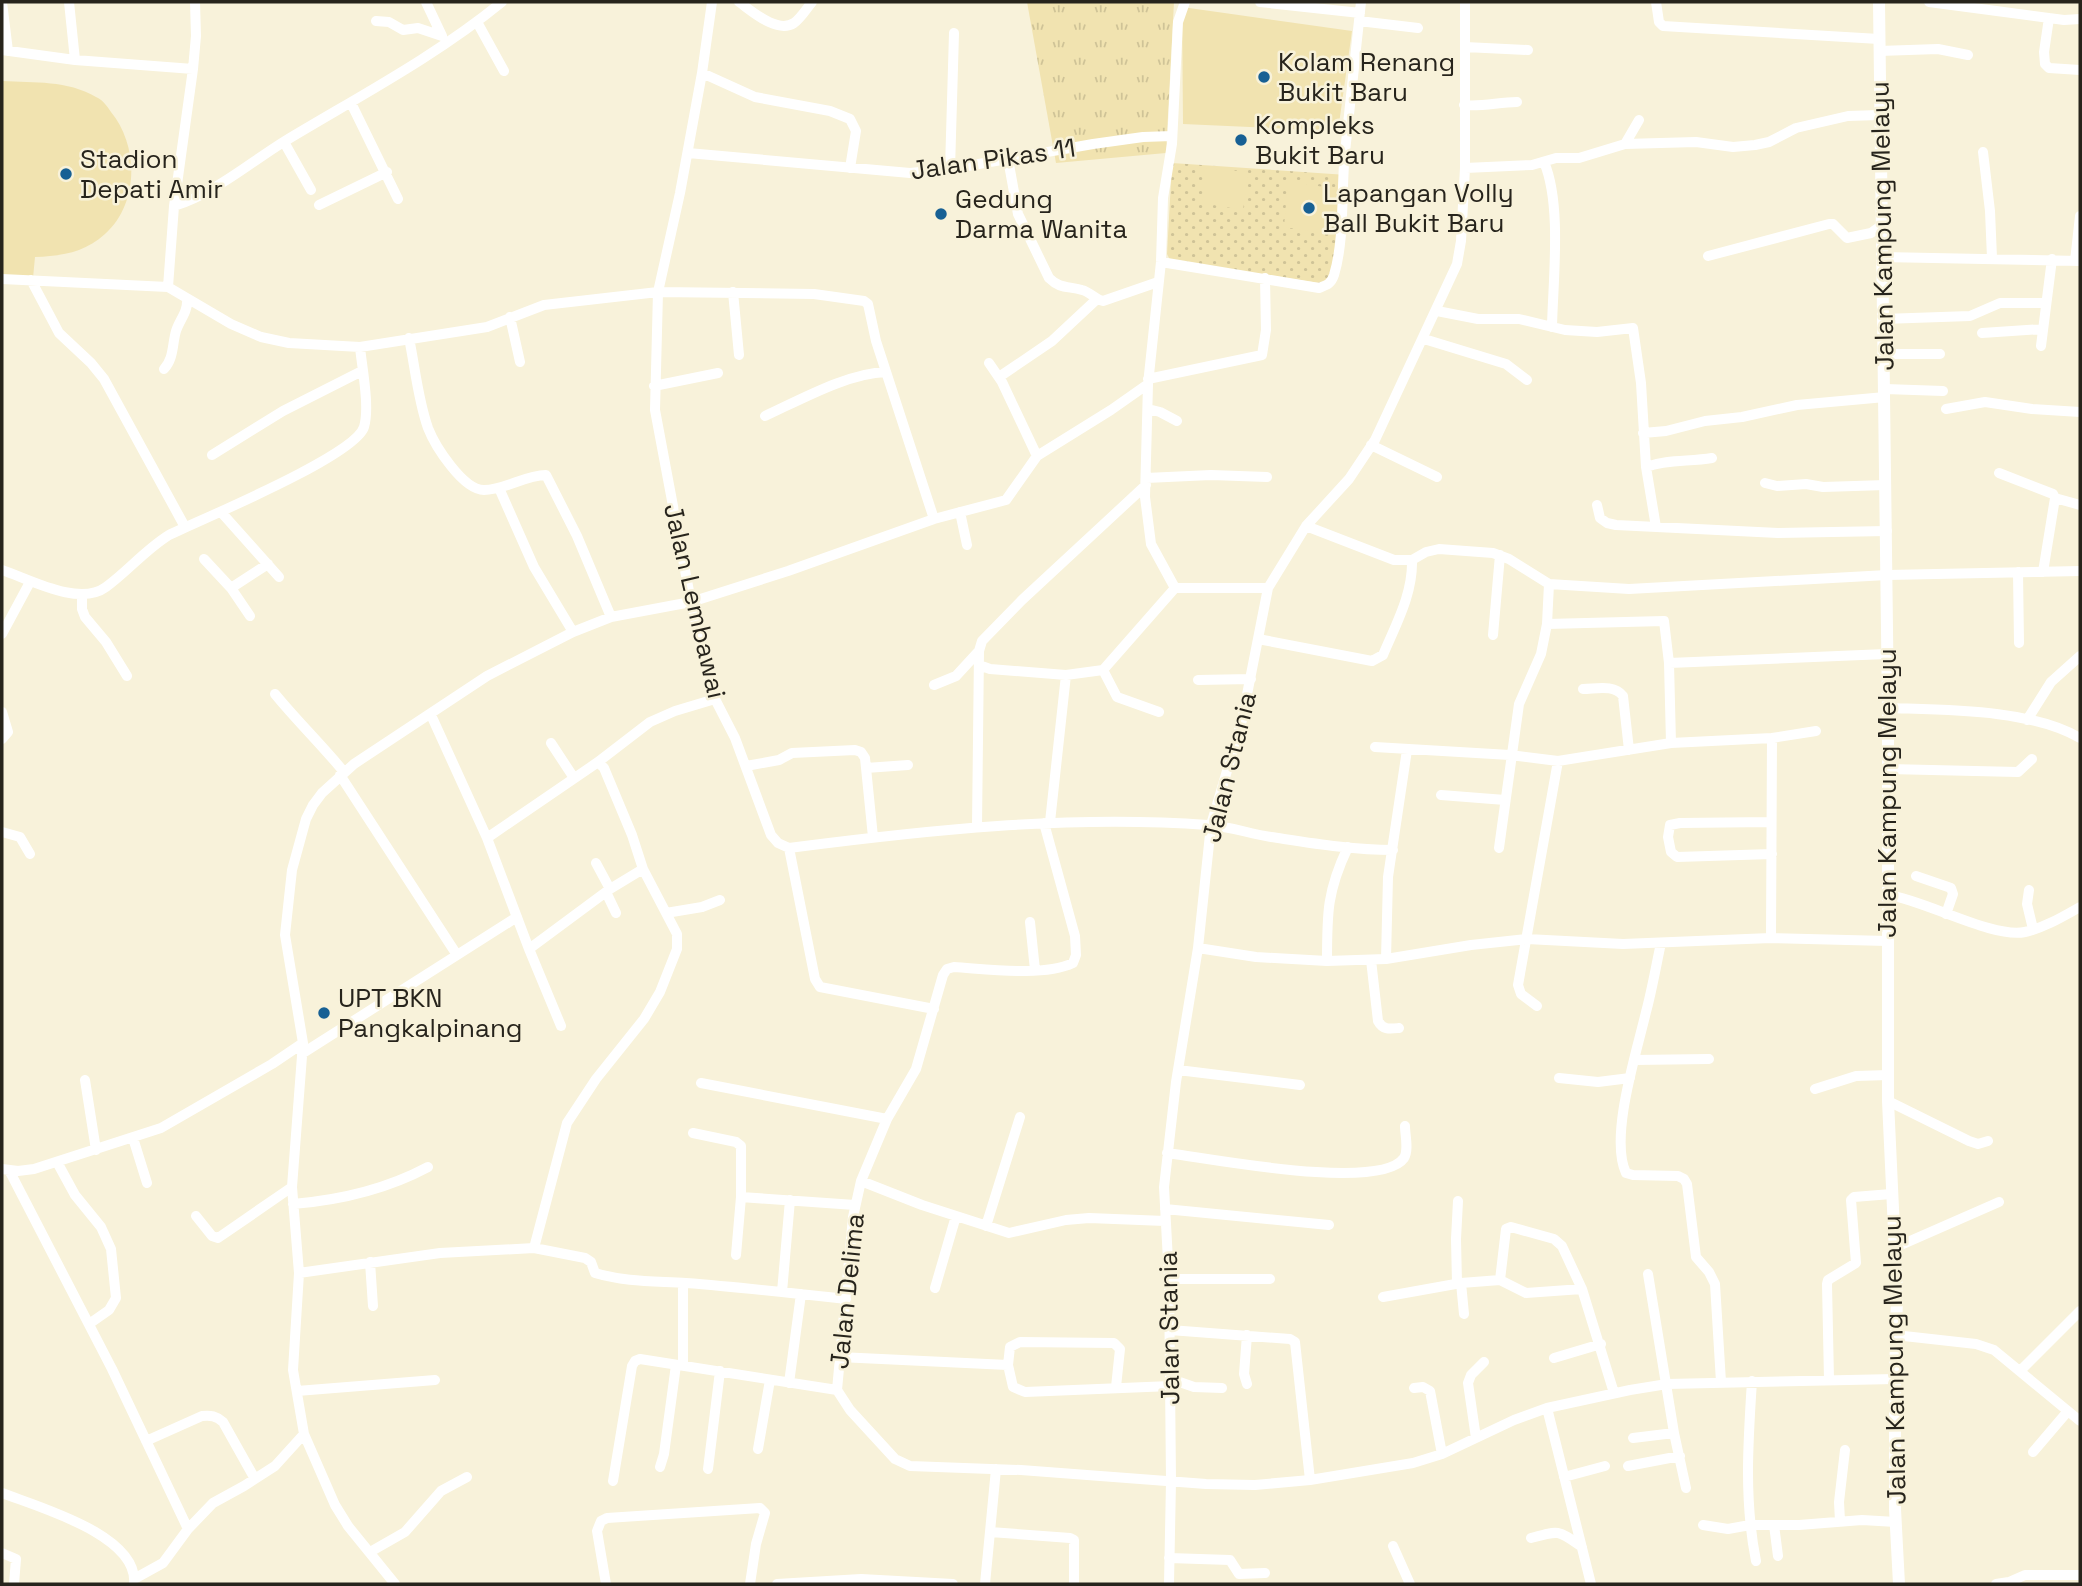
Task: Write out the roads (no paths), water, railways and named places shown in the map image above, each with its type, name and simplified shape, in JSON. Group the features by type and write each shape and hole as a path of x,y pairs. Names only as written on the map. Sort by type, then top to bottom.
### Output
{"main road":[{"name":"Jalan Kampung Melayu","path":"1879,2 1887,531 1888,1101 1897,1295 1895,1379 1899,1584"}],"street":[{"path":"2,2 5,51 75,60 193,68"},
{"path":"69,2 75,60"},
{"path":"168,287 174,206 193,68 195,2"},
{"path":"425,2 444,39"},
{"path":"174,206 199,197 351,103 444,39 477,22 502,2"},
{"name":"Jalan Lembawai","path":"712,2 688,153 657,292 654,386 658,431 691,601 715,699 735,738 771,835 778,843 789,848"},
{"path":"739,2 759,16 785,26 794,23 813,2"},
{"path":"1175,588 1151,544 1146,482 1148,382 1161,262 1163,198 1173,124 1178,22 1185,2"},
{"path":"1261,2 1360,12 1418,28"},
{"name":"Jalan Stania","path":"1169,1584 1171,1382 1165,1221 1167,1153 1198,948 1211,825 1242,720 1268,588 1306,526 1349,479 1371,446 1424,339 1457,264 1465,168 1465,2"},
{"path":"1656,2 1658,22 1662,26 1938,49 1968,55"},
{"path":"1929,2 2049,18 2080,19"},
{"path":"1161,262 1319,288 1328,285 1334,278 1343,208 1346,144 1360,12"},
{"path":"2049,18 2045,64 2049,68 2080,70"},
{"path":"376,21 389,22 403,30 418,28 444,39"},
{"path":"477,22 503,71"},
{"path":"950,169 954,33"},
{"path":"1465,47 1528,50"},
{"path":"702,73 755,97 830,111 850,119 856,131 850,168"},
{"path":"1464,105 1517,102"},
{"path":"351,103 398,199"},
{"path":"1465,168 1579,158 1625,144 1696,142 1733,147 1755,145 1769,142 1796,128 1848,116 1880,115"},
{"path":"1625,144 1639,120"},
{"name":"Jalan Pikas 11","path":"688,153 910,173 950,169 1143,137 1172,136"},
{"path":"284,142 311,190"},
{"path":"1983,152 1992,258"},
{"path":"1008,159 1018,214 1049,278 1056,285 1084,290 1103,301 1158,282"},
{"path":"1544,162 1554,202 1552,327"},
{"path":"319,205 387,172"},
{"path":"1882,257 2078,261 2080,216"},
{"path":"1708,256 1829,224 1833,224 1847,238 1882,230"},
{"path":"2041,346 2052,259"},
{"path":"395,1584 348,1526 335,1505 304,1434 293,1353 299,1273 292,1187 303,1048 285,934 292,870 306,819 322,793 342,774 487,676 573,632 611,617 691,601 934,519 1006,500 1037,456 1148,382 1190,369 1258,358 1262,355 1266,330 1265,278"},
{"path":"2,279 168,287 231,324 261,337 289,343 360,347 487,327 544,305 657,292 814,294 864,301 868,304 886,372 934,519"},
{"path":"31,280 59,334 91,363 103,379 185,527"},
{"path":"733,292 739,355"},
{"path":"164,369 171,358 177,328 187,309 187,299"},
{"path":"999,377 1052,341 1097,299"},
{"path":"1883,318 1970,316 2000,303 2046,303"},
{"path":"1437,311 1478,320 1519,319 1552,327 1597,332 1633,328 1641,383 1646,467 1656,527"},
{"path":"510,317 520,362"},
{"path":"1983,333 2043,329"},
{"path":"409,338 426,420 436,443 464,482 485,490 546,474 577,536 611,617"},
{"path":"1424,339 1506,364 1527,380"},
{"path":"2,570 30,582 82,594 106,587 148,548 337,452 360,435 364,426 360,347"},
{"path":"1884,355 1940,354"},
{"path":"989,363 999,377 1037,456"},
{"path":"212,455 283,411 362,371"},
{"path":"765,416 838,384 865,375 886,372"},
{"path":"654,386 718,373"},
{"path":"1643,433 1666,431 1705,421 1797,405 1885,393 1943,391"},
{"path":"1946,409 1985,402 2080,412"},
{"path":"1148,409 1177,421"},
{"path":"1371,446 1437,477"},
{"path":"1646,467 1681,459 1696,461 1712,458"},
{"path":"1999,473 2053,494 2055,498 2080,505"},
{"path":"977,827 979,650 982,641 1146,482 1212,475 1267,477"},
{"path":"1765,483 1777,486 1806,484 1823,487 1886,485"},
{"path":"499,488 534,567 573,632"},
{"path":"2043,572 2055,498"},
{"path":"1597,505 1598,514 1607,523 1778,533 1887,531"},
{"path":"221,512 279,577"},
{"path":"960,512 967,545"},
{"path":"1306,526 1394,560 1412,560 1426,552 1439,549 1478,551 1509,559 1549,584 1629,589 1887,575 2080,571"},
{"path":"1493,635 1500,555"},
{"path":"204,559 231,588 250,616"},
{"path":"1258,639 1372,661 1379,659 1406,602 1412,560"},
{"path":"231,588 268,564"},
{"path":"2018,572 2019,643"},
{"path":"2,634 30,582"},
{"path":"1499,848 1519,704 1541,654 1547,624 1549,584"},
{"path":"979,665 1066,675 1103,670 1175,588 1268,588"},
{"path":"82,594 85,617 106,642 127,676"},
{"path":"1547,624 1663,621 1666,625 1669,663 1671,743"},
{"path":"934,684 956,676 979,650"},
{"path":"1669,663 1886,654"},
{"path":"2027,720 2051,682 2080,656"},
{"path":"1103,670 1117,697 1159,712"},
{"path":"861,1181 887,1119 916,1069 947,969 1035,970 1073,963 1076,955 1075,936 1047,822 1066,675"},
{"path":"1198,680 1251,679"},
{"path":"1583,690 1615,688 1620,691 1623,696 1629,750"},
{"path":"275,694 324,746 457,955"},
{"path":"487,838 598,762 650,722 715,699"},
{"path":"1888,708 1970,712 2027,720 2058,728 2080,738"},
{"path":"2,712 8,732 2,739"},
{"path":"431,715 487,838 528,950 561,1026"},
{"path":"1375,747 1510,755 1558,761 1671,743 1772,738 1816,731"},
{"path":"1771,938 1772,738"},
{"path":"551,743 574,778"},
{"path":"1386,959 1388,877 1407,750"},
{"path":"746,766 779,760 798,752 861,752 865,758 873,837"},
{"path":"1888,769 2018,772 2032,759"},
{"path":"1537,1006 1518,989 1558,761"},
{"path":"534,1248 567,1123 596,1079 644,1019 672,965 677,949 677,934 643,869 604,768 598,762"},
{"path":"866,768 908,765"},
{"path":"1441,795 1506,800"},
{"path":"934,1009 820,987 815,979 789,848 977,827 1047,822 1129,821 1211,825 1270,837 1393,850"},
{"path":"1771,822 1681,823 1670,825 1668,836 1671,852 1677,857 1772,854"},
{"path":"2,832 20,837 30,854"},
{"path":"1326,961 1330,891 1349,847"},
{"path":"596,863 616,912"},
{"path":"528,950 608,891 643,869"},
{"path":"1916,876 1951,888 1953,894 1946,914"},
{"path":"2029,890 2026,904 2033,929"},
{"path":"1888,895 1910,899 1946,914 2000,930 2024,933 2080,907"},
{"path":"666,913 720,900"},
{"path":"5,1170 25,1171 57,1162 133,1138 179,1119 303,1048 517,916"},
{"path":"1030,922 1035,970"},
{"path":"1198,948 1256,957 1326,961 1386,959 1527,939 1661,943 1771,938 1887,941"},
{"path":"1661,943 1621,1128 1623,1166 1626,1173 1633,1175 1678,1176 1687,1184 1696,1257 1715,1284 1721,1382"},
{"path":"1371,960 1378,1021 1388,1030 1399,1028"},
{"path":"1634,1060 1709,1059"},
{"path":"1178,1070 1300,1085"},
{"path":"1815,1089 1856,1076 1889,1075"},
{"path":"1559,1078 1598,1082 1630,1078"},
{"path":"85,1080 96,1150"},
{"path":"701,1083 887,1119"},
{"path":"1888,1101 1969,1142 1978,1144 1988,1141"},
{"path":"986,1226 1020,1117"},
{"path":"1167,1153 1324,1174 1364,1173 1390,1167 1403,1160 1406,1152 1405,1126"},
{"path":"693,1133 736,1142 741,1146 741,1197 736,1255"},
{"path":"133,1138 147,1183"},
{"path":"57,1162 75,1195 101,1227 111,1249 116,1298 109,1310 89,1324"},
{"path":"293,1204 355,1196 428,1167"},
{"path":"5,1170 89,1324 188,1529"},
{"name":"Jalan Delima","path":"1165,1221 1088,1218 1066,1220 1009,1233 861,1181 855,1205 837,1390 850,1410 895,1460 910,1466 1255,1485 1310,1480 1413,1463 1442,1454 1547,1408 1667,1384 1895,1379"},
{"path":"196,1216 212,1236 218,1238 292,1187"},
{"path":"1829,1381 1827,1284 1831,1278 1856,1263 1851,1200 1854,1197 1891,1194"},
{"path":"741,1197 855,1205"},
{"path":"782,1292 790,1200"},
{"path":"1458,1201 1456,1239 1464,1314"},
{"path":"1894,1248 1998,1202"},
{"path":"1165,1209 1329,1225"},
{"path":"935,1288 956,1216"},
{"path":"1500,1280 1506,1229 1511,1227 1559,1242 1582,1289 1614,1393"},
{"path":"299,1273 440,1253 534,1248 585,1258 591,1262 595,1273 610,1277 846,1299"},
{"path":"370,1262 373,1306"},
{"path":"1648,1274 1674,1433 1686,1488"},
{"path":"1169,1279 1270,1279"},
{"path":"1383,1297 1459,1283 1500,1280 1526,1293 1582,1289"},
{"path":"660,1467 680,1365 683,1283"},
{"path":"789,1383 801,1294"},
{"path":"2020,1371 2080,1311"},
{"path":"1170,1330 1290,1339 1295,1342 1310,1480"},
{"path":"1247,1335 1244,1374 1247,1384"},
{"path":"1895,1335 1976,1344 1994,1350 2080,1421"},
{"path":"1116,1387 1120,1349 1114,1343 1020,1342 1010,1347 1008,1366 1013,1387 1025,1392 1116,1387 1171,1382 1194,1387 1222,1388"},
{"path":"1554,1358 1601,1344"},
{"path":"839,1357 1008,1366"},
{"path":"613,1481 635,1361 640,1359 837,1390"},
{"path":"1476,1438 1468,1383 1471,1375 1484,1362"},
{"path":"708,1469 720,1371"},
{"path":"297,1391 435,1380"},
{"path":"758,1450 770,1380"},
{"path":"1752,1381 1747,1452 1749,1525 1756,1561"},
{"path":"1414,1388 1426,1388 1432,1395 1442,1454"},
{"path":"1547,1408 1591,1584"},
{"path":"2033,1452 2068,1411"},
{"path":"146,1441 202,1416 218,1417 255,1479"},
{"path":"1633,1438 1674,1433"},
{"path":"2,1493 100,1535 124,1553 134,1582 163,1563 188,1529 213,1503 275,1466 304,1434"},
{"path":"1840,1521 1839,1491 1845,1450"},
{"path":"1628,1466 1680,1456"},
{"path":"1564,1476 1605,1466"},
{"path":"985,1584 996,1469"},
{"path":"370,1552 405,1532 441,1491 467,1477"},
{"path":"606,1584 597,1531 598,1525 607,1518 760,1508 765,1513 765,1518 756,1544 750,1584"},
{"path":"1703,1525 1728,1529 1749,1525 1840,1521 1896,1522"},
{"path":"1774,1525 1778,1556"},
{"path":"1531,1538 1555,1531 1582,1548"},
{"path":"990,1532 1074,1540 1074,1584"},
{"path":"1394,1546 1410,1584"},
{"path":"2,1553 16,1559 14,1584"},
{"path":"1169,1558 1230,1560 1239,1574 1265,1573"},
{"path":"1996,1584 2025,1576 2080,1575"},
{"path":"777,1584 953,1584"}],"place":[{"name":"Kolam Renang Bukit Baru","path":"1264,77"},
{"name":"Kompleks Bukit Baru","path":"1241,140"},
{"name":"Stadion Depati Amir","path":"66,174"},
{"name":"Lapangan Volly Ball Bukit Baru","path":"1309,208"},
{"name":"Gedung Darma Wanita","path":"941,214"},
{"name":"UPT BKN Pangkalpinang","path":"324,1013"}]}
